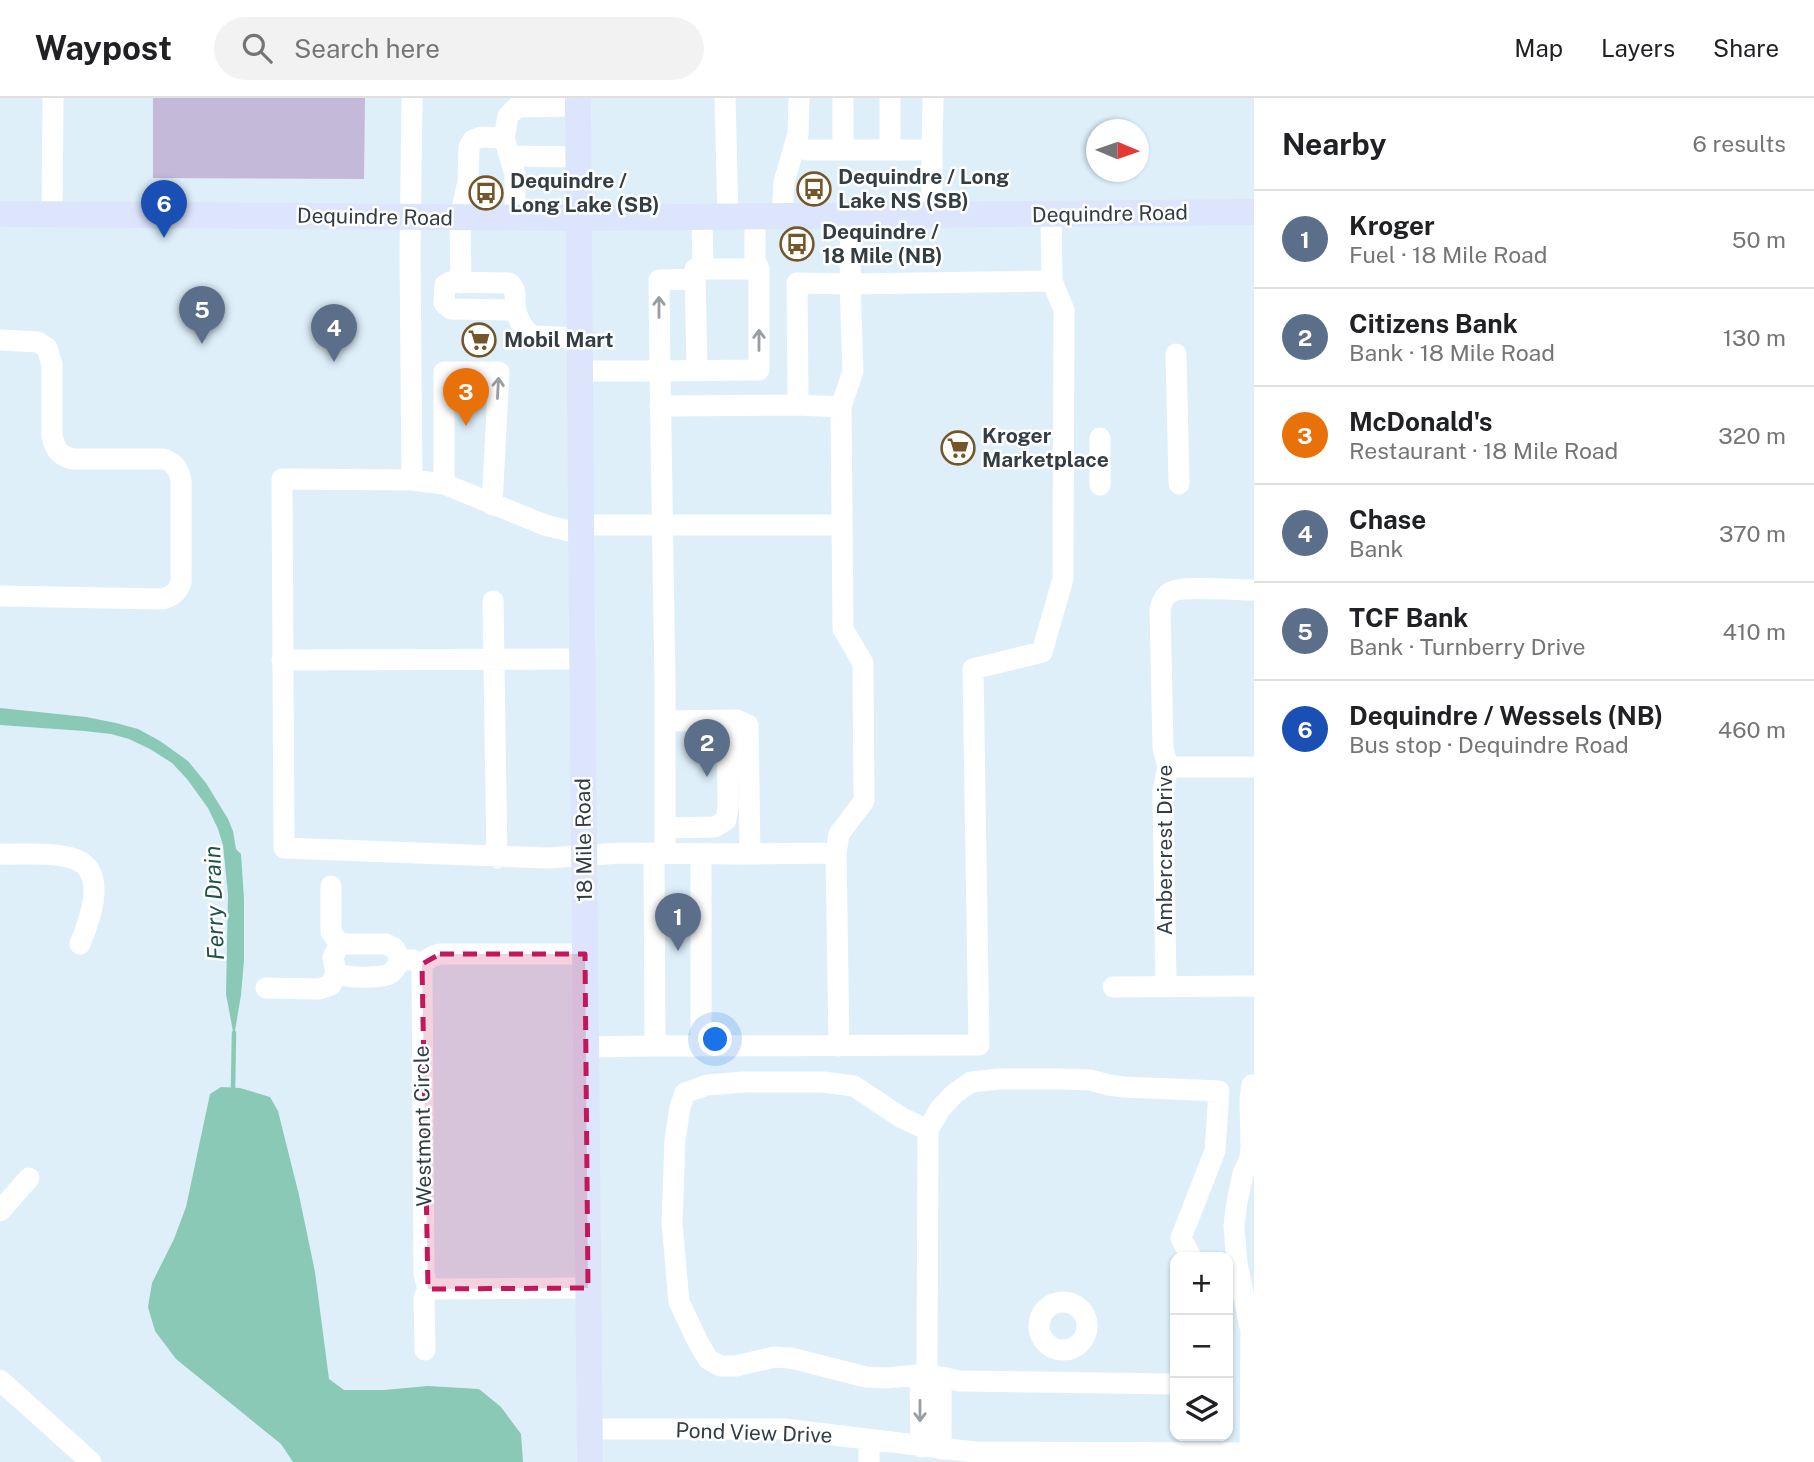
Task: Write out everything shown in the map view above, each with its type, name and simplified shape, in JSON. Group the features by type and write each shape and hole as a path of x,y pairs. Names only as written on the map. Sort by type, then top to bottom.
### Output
{"main road":[{"name":"18 Mile Road","path":"578,102 590,1462"},
{"name":"Dequindre Road","path":"0,214 578,218 1254,212"}],"street":[{"path":"52,214 53,98"},
{"path":"412,98 412,480"},
{"path":"697,371 699,274 715,217 725,98"},
{"path":"782,217 784,181 798,134 799,98"},
{"path":"843,98 843,150"},
{"path":"890,98 890,150"},
{"path":"932,216 933,98"},
{"path":"515,218 515,174 507,147 508,116 517,107 578,102"},
{"path":"578,158 507,147 481,137 473,139 460,218 461,283 509,283 514,287 516,310 527,332 533,336 580,338"},
{"path":"807,150 932,150"},
{"path":"586,1047 979,1045 973,669 1042,652 1063,579 1064,310 1052,281 1051,215"},
{"path":"839,1046 836,853 839,834 864,801 863,663 843,629 841,407 853,371 851,216"},
{"path":"580,371 759,370 759,269 755,260 755,217"},
{"path":"655,1046 659,853 665,828 659,280 759,269"},
{"path":"798,405 797,283 1052,281"},
{"path":"0,341 38,342 47,348 52,365 52,436 54,446 64,457 164,459 172,461 181,481 181,582 176,593 170,597 0,596"},
{"path":"1176,354 1179,484"},
{"path":"444,484 444,372 499,372 492,505"},
{"path":"412,387 443,387"},
{"path":"660,406 841,407"},
{"path":"1100,438 1100,485"},
{"path":"836,853 659,853 548,859 284,848 282,479 412,480 444,484 545,525 581,530 662,524 842,525"},
{"name":"Ambercrest Drive","path":"1166,986 1163,791 1168,767 1163,748 1160,609 1166,595 1178,589 1254,590"},
{"path":"493,601 497,858"},
{"path":"282,660 582,659"},
{"path":"665,828 715,827 726,820 727,720"},
{"path":"665,721 737,720 748,724 750,854"},
{"path":"1168,767 1254,767"},
{"path":"0,854 60,855 85,865 91,873 94,887 93,906 80,944"},
{"path":"701,854 701,1046"},
{"path":"331,886 331,932 340,944"},
{"path":"340,944 386,944 394,948 401,960"},
{"path":"266,988 320,989 331,985 336,973 333,957 340,944"},
{"path":"401,960 413,960 422,964 440,954 585,954"},
{"path":"336,973 342,977 384,976 391,973 401,960"},
{"name":"Westmont Circle","path":"422,964 425,1274 428,1289 424,1298 425,1350"},
{"path":"1113,987 1254,986"},
{"path":"931,1448 928,1130 940,1109 954,1094 971,1082 999,1079 1090,1080 1109,1086 1219,1091 1215,1150 1181,1238 1188,1252"},
{"path":"928,1130 902,1118 854,1086 823,1082 707,1084 685,1093 675,1140 673,1223 679,1302 708,1359 720,1366 736,1366 774,1357 811,1362 866,1377 929,1375 960,1381 1170,1384"},
{"path":"1252,1085 1250,1158 1243,1174 1234,1226 1237,1264 1251,1332 1252,1453"},
{"path":"0,1211 29,1178"},
{"path":"428,1289 588,1288"},
{"path":"1064,1382 1065,1351"},
{"path":"0,1380 91,1462"},
{"name":"Pond View Drive","path":"590,1429 772,1429 931,1448 1000,1452 1252,1453"},
{"path":"869,1439 869,1462"}],"highlighted area":[{"path":"440,954 585,954 588,1288 428,1289 422,964"}],"shaded area":[{"path":"153,98 365,98 364,179 153,178"},
{"name":"Ferry Drain","path":"0,708 86,717 138,729 188,761 206,783 228,819 236,849 241,854 244,960 234,1037 226,994 228,895 223,845 208,808 172,763 150,749 111,734 0,725"},
{"path":"221,1087 240,1088 270,1097 278,1111 315,1272 329,1379 344,1390 428,1386 479,1389 501,1407 521,1434 523,1462 293,1462 281,1444 176,1359 155,1331 148,1307 152,1283 174,1239 186,1207 210,1094"}],"waterway":[{"path":"233,1088 234,1033"}],"place":[{"name":"Dequindre / Long Lake NS (SB)","path":"814,189"},
{"name":"Dequindre / Long Lake (SB)","path":"486,193"},
{"name":"Dequindre / Wessels (NB)","path":"164,238"},
{"name":"Dequindre / 18 Mile (NB)","path":"797,244"},
{"name":"Mobil Mart","path":"479,340"},
{"name":"TCF Bank","path":"202,344"},
{"name":"Chase","path":"334,362"},
{"name":"McDonald's","path":"466,426"},
{"name":"Kroger Marketplace","path":"958,448"},
{"name":"Citizens Bank","path":"707,777"},
{"name":"Kroger","path":"678,951"}]}
